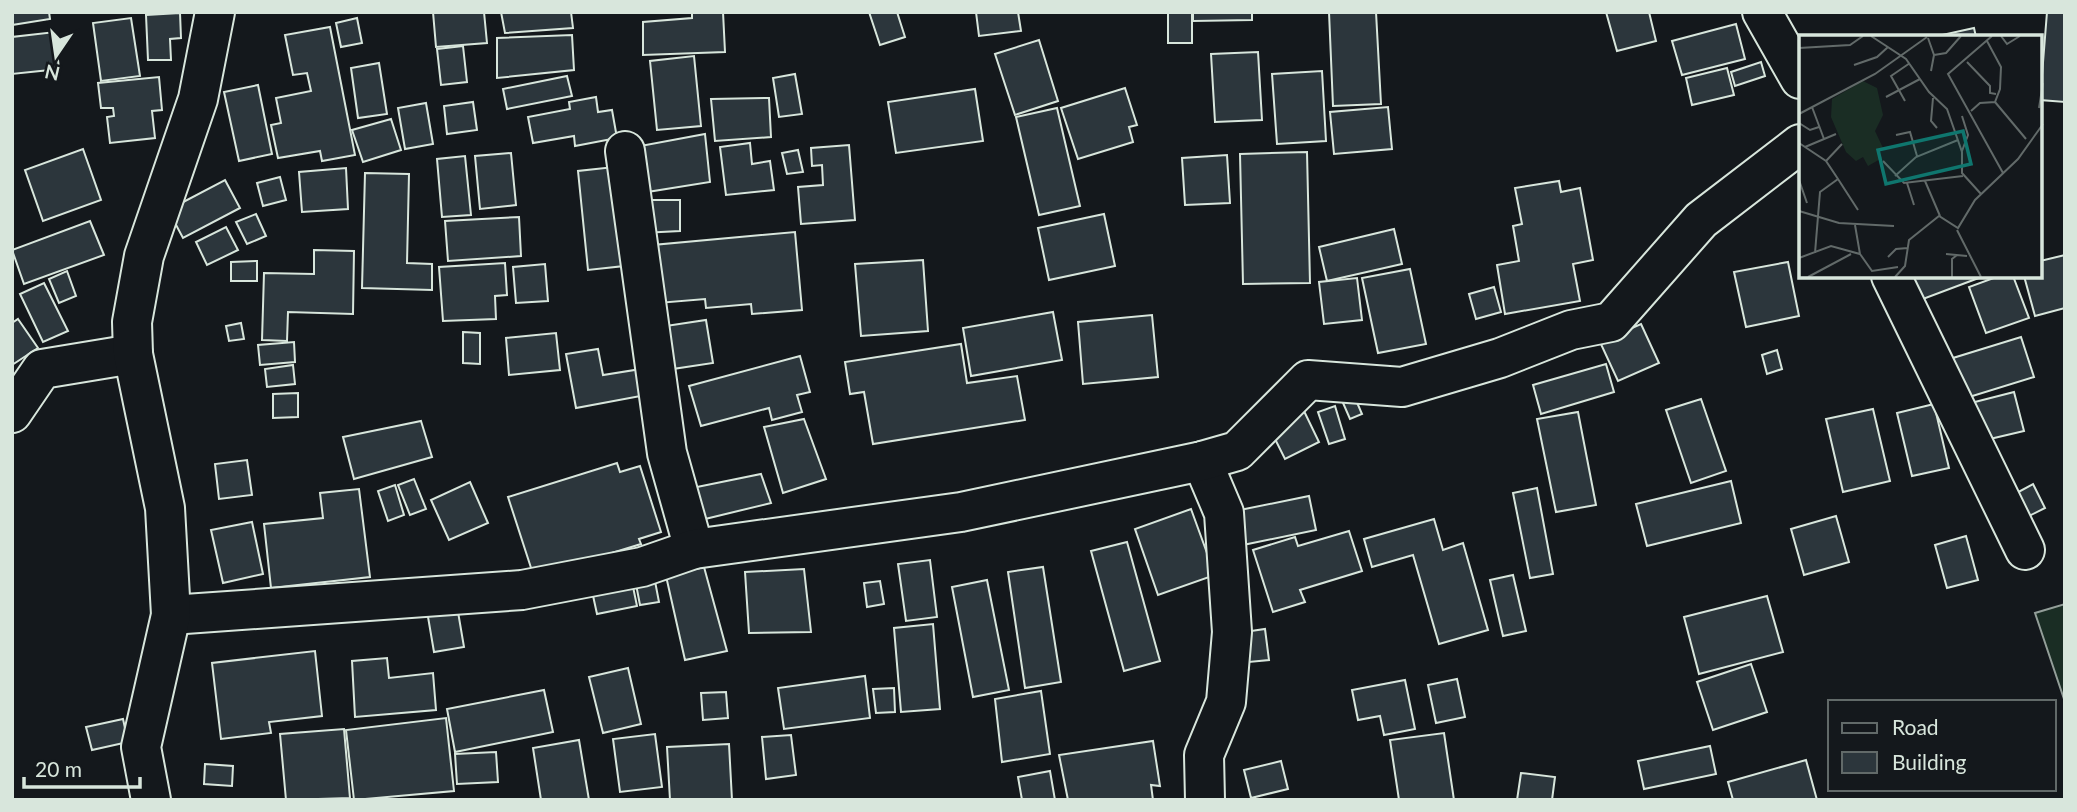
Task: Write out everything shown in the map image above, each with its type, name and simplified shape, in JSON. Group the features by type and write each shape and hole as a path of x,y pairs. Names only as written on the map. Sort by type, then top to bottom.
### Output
{"street":[{"path":"151,800 141,747 171,615 165,508 133,354 132,322 144,256 198,99 215,12"},
{"path":"1762,12 1799,76"},
{"path":"171,615 522,590 642,567 694,548 961,512 1202,461 1237,451 1308,380 1402,387 1500,358 1571,330 1611,322 1701,220 1799,146"},
{"path":"625,151 667,453 694,548"},
{"path":"1892,278 2025,550"},
{"path":"12,413 42,369 133,354"},
{"path":"1202,461 1223,513 1232,632 1226,702 1204,755 1205,800"}],"green space":[{"path":"2065,604 2065,702 2035,613"}],"building":[{"path":"12,12 49,12 50,19 12,25"},
{"path":"433,12 484,12 487,43 436,47"},
{"path":"501,12 571,12 573,28 505,33"},
{"path":"692,12 723,12 725,52 643,55 643,22 692,18"},
{"path":"869,12 897,12 905,37 880,45"},
{"path":"976,12 1018,12 1021,31 979,36"},
{"path":"1168,12 1192,12 1192,43 1168,43"},
{"path":"1193,12 1252,12 1252,20 1193,21"},
{"path":"1329,12 1376,12 1381,104 1333,106"},
{"path":"1606,12 1649,12 1656,41 1617,51"},
{"path":"2047,12 2065,12 2065,102 2042,100"},
{"path":"180,13 181,38 170,39 171,60 148,60 146,15"},
{"path":"131,18 140,76 101,81 93,23"},
{"path":"357,18 362,43 341,47 336,23"},
{"path":"1736,24 1745,59 1682,75 1672,41"},
{"path":"330,27 355,155 322,161 320,151 278,158 271,125 281,123 276,98 311,91 307,73 293,75 285,35"},
{"path":"1974,28 1976,35 1942,35"},
{"path":"55,32 59,69 12,74 12,37"},
{"path":"572,35 574,70 497,78 497,38"},
{"path":"1039,40 1058,101 1015,115 995,54"},
{"path":"463,46 467,82 441,85 437,49"},
{"path":"1258,52 1262,120 1215,122 1211,54"},
{"path":"694,56 701,126 657,130 650,61"},
{"path":"1761,62 1765,76 1735,86 1731,72"},
{"path":"379,63 387,114 358,118 351,68"},
{"path":"1727,68 1734,95 1692,105 1686,78"},
{"path":"1322,71 1326,141 1277,144 1272,74"},
{"path":"795,74 802,114 779,117 773,78"},
{"path":"567,76 572,96 507,109 503,89"},
{"path":"159,77 162,110 152,111 155,138 110,143 107,117 114,116 113,108 101,108 98,83"},
{"path":"258,85 272,154 239,161 224,92"},
{"path":"1125,88 1137,125 1129,127 1133,142 1078,159 1061,108"},
{"path":"975,89 983,141 896,153 888,102"},
{"path":"596,97 598,112 612,110 617,138 575,146 574,136 533,143 528,117 570,109 569,102"},
{"path":"769,98 771,137 715,141 711,99"},
{"path":"473,102 477,130 447,134 444,106"},
{"path":"426,103 433,144 405,149 398,108"},
{"path":"1388,107 1392,149 1334,154 1330,112"},
{"path":"1057,108 1080,206 1039,215 1016,117"},
{"path":"391,119 401,150 363,162 352,130"},
{"path":"705,134 710,182 641,193 635,147"},
{"path":"750,143 752,164 770,161 774,190 726,195 720,147"},
{"path":"849,145 855,220 801,224 798,187 823,185 822,165 812,166 811,148"},
{"path":"83,149 101,200 43,221 25,170"},
{"path":"798,150 803,172 787,174 782,153"},
{"path":"1307,152 1310,283 1243,284 1240,154"},
{"path":"511,153 516,205 480,209 475,156"},
{"path":"1227,155 1230,203 1185,205 1182,158"},
{"path":"465,156 471,215 442,217 437,159"},
{"path":"614,167 624,266 588,270 578,171"},
{"path":"346,168 348,209 302,212 299,172"},
{"path":"365,173 409,174 407,263 432,264 432,290 362,288"},
{"path":"280,177 286,200 263,206 257,183"},
{"path":"225,180 240,208 183,238 168,210"},
{"path":"1559,181 1561,192 1580,188 1593,260 1573,264 1580,301 1505,314 1497,265 1519,261 1513,226 1522,224 1515,188"},
{"path":"641,200 680,200 680,231 642,233"},
{"path":"256,214 266,236 247,244 236,222"},
{"path":"1104,214 1115,266 1049,280 1038,228"},
{"path":"519,217 521,256 448,261 445,221"},
{"path":"90,221 104,255 24,284 12,250"},
{"path":"226,227 238,250 207,265 196,242"},
{"path":"1394,229 1402,264 1327,281 1319,247"},
{"path":"795,232 802,310 752,314 751,304 706,308 705,299 658,303 653,245"},
{"path":"314,250 354,251 353,314 288,312 287,341 262,340 264,273 314,274"},
{"path":"2065,255 2065,308 2035,316 2025,278 2042,278 2042,261"},
{"path":"923,260 928,331 861,336 855,264"},
{"path":"257,261 257,281 231,281 231,262"},
{"path":"1788,262 1799,316 1746,327 1734,272"},
{"path":"505,263 507,295 495,296 496,319 443,321 439,267"},
{"path":"545,264 548,301 516,303 513,267"},
{"path":"1410,269 1426,344 1378,353 1362,278"},
{"path":"67,271 76,296 59,303 49,279"},
{"path":"1357,278 1362,320 1324,324 1319,282"},
{"path":"1897,278 1979,278 1907,305"},
{"path":"1994,278 2014,278 2029,318 1986,333 1969,287"},
{"path":"44,283 68,331 43,342 20,294"},
{"path":"1494,287 1501,312 1476,319 1469,294"},
{"path":"1053,312 1062,360 971,376 963,328"},
{"path":"1152,315 1158,377 1083,384 1078,322"},
{"path":"18,319 38,348 12,365 12,323"},
{"path":"706,320 713,363 666,370 659,327"},
{"path":"241,323 244,339 229,341 226,326"},
{"path":"1641,324 1659,363 1618,381 1600,342"},
{"path":"463,332 480,333 480,364 463,363"},
{"path":"556,333 560,370 509,375 506,338"},
{"path":"2021,337 2034,377 1966,398 1953,358"},
{"path":"294,342 295,362 260,365 258,345"},
{"path":"961,344 967,383 1017,376 1025,420 873,444 864,392 850,394 845,362"},
{"path":"598,349 603,375 641,369 646,395 576,408 566,354"},
{"path":"1777,350 1782,369 1767,374 1762,355"},
{"path":"800,356 810,392 797,395 802,412 772,420 769,408 701,426 689,386"},
{"path":"1606,364 1614,392 1541,414 1533,385"},
{"path":"293,365 295,384 267,387 265,369"},
{"path":"1352,391 1362,414 1350,419 1340,396"},
{"path":"2014,392 2024,431 1977,442 1967,404"},
{"path":"298,393 298,417 273,418 273,394"},
{"path":"1701,399 1726,471 1691,483 1666,410"},
{"path":"1934,404 1949,468 1912,476 1897,413"},
{"path":"1335,406 1345,439 1329,444 1318,412"},
{"path":"1303,409 1319,442 1285,459 1269,427"},
{"path":"1873,409 1890,481 1843,492 1826,419"},
{"path":"1578,412 1596,505 1556,512 1537,419"},
{"path":"804,419 826,479 783,493 764,427"},
{"path":"421,421 432,457 354,479 343,437"},
{"path":"247,460 252,495 219,499 215,464"},
{"path":"617,463 620,472 640,466 661,532 639,539 641,544 534,577 508,497"},
{"path":"761,474 771,503 701,520 692,488"},
{"path":"414,479 426,509 410,515 398,485"},
{"path":"1731,481 1741,523 1647,546 1636,504"},
{"path":"470,482 488,523 449,540 431,500"},
{"path":"2033,484 2045,508 2023,519 2011,496"},
{"path":"395,485 404,515 388,521 378,491"},
{"path":"1537,488 1553,574 1530,578 1513,493"},
{"path":"359,489 370,577 271,588 264,524 323,518 320,493"},
{"path":"1309,496 1316,530 1238,546 1230,512"},
{"path":"1191,509 1215,575 1158,595 1135,529"},
{"path":"1836,516 1849,562 1804,575 1791,529"},
{"path":"1434,519 1443,550 1463,543 1488,630 1439,644 1413,555 1372,567 1364,539"},
{"path":"252,522 263,574 223,583 211,530"},
{"path":"1349,531 1362,571 1300,590 1305,602 1273,612 1253,550 1295,537 1298,546"},
{"path":"1966,536 1978,580 1947,588 1935,545"},
{"path":"1127,542 1160,661 1124,671 1091,551"},
{"path":"930,560 937,617 906,621 898,564"},
{"path":"704,567 727,651 685,660 666,576"},
{"path":"1043,567 1061,682 1025,688 1008,572"},
{"path":"804,569 811,632 749,633 745,572"},
{"path":"1513,575 1526,631 1503,636 1490,580"},
{"path":"654,576 659,602 640,605 635,579"},
{"path":"987,580 1009,690 973,697 952,587"},
{"path":"880,581 884,604 867,607 864,583"},
{"path":"632,582 637,606 597,614 592,591"},
{"path":"1767,596 1783,652 1699,674 1684,617"},
{"path":"457,606 464,647 434,652 427,611"},
{"path":"933,624 940,709 901,712 894,628"},
{"path":"1265,629 1269,660 1249,662 1244,632"},
{"path":"315,651 322,716 269,722 271,733 221,739 212,663"},
{"path":"387,658 389,678 433,673 436,710 355,717 352,661"},
{"path":"1751,664 1767,712 1713,730 1697,682"},
{"path":"628,668 641,724 603,733 589,677"},
{"path":"865,676 870,718 784,729 778,688"},
{"path":"1457,679 1465,717 1436,723 1428,685"},
{"path":"1405,680 1415,729 1384,735 1380,716 1358,720 1352,690"},
{"path":"894,688 895,712 876,713 873,689"},
{"path":"544,690 553,732 455,752 447,709"},
{"path":"1041,691 1050,754 1002,762 995,699"},
{"path":"726,692 728,718 703,720 701,693"},
{"path":"446,718 454,791 354,800 346,730"},
{"path":"123,719 128,742 92,750 86,727"},
{"path":"344,729 350,798 286,800 280,734"},
{"path":"1444,733 1454,800 1399,800 1390,740"},
{"path":"655,734 662,787 620,792 613,739"},
{"path":"791,735 796,775 766,779 762,737"},
{"path":"579,740 589,800 541,800 533,748"},
{"path":"1153,741 1160,786 1151,785 1153,800 1068,800 1059,755"},
{"path":"729,744 732,800 670,800 667,747"},
{"path":"1710,746 1716,774 1644,789 1638,761"},
{"path":"496,752 498,782 457,784 455,754"},
{"path":"1806,760 1817,800 1733,800 1728,782"},
{"path":"1281,761 1288,789 1251,798 1244,770"},
{"path":"205,764 233,766 232,786 204,784"},
{"path":"1050,771 1055,800 1022,800 1018,777"},
{"path":"1521,773 1555,777 1552,800 1517,800"}]}
